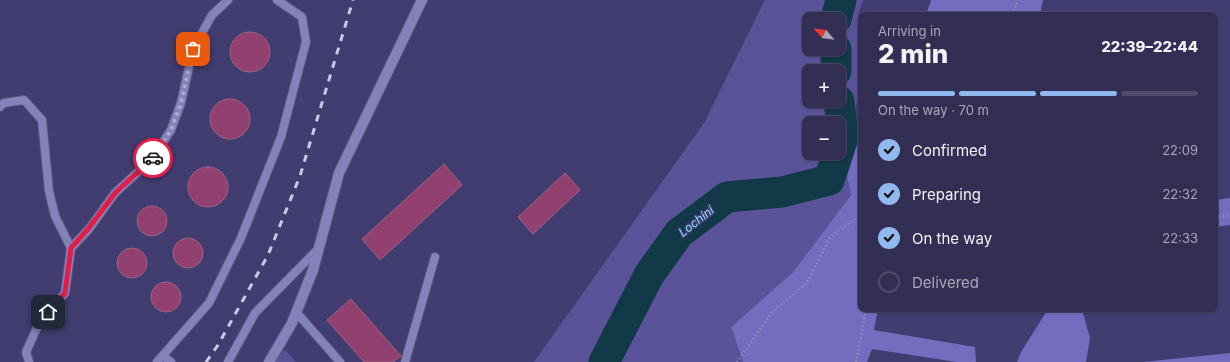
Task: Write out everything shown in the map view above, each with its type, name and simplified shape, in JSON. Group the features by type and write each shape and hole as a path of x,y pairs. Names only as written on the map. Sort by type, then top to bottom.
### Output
{"street":[{"path":"269,362 292,323 314,270 339,173 422,0"}],"lane":[{"path":"71,248 88,229 115,193 151,160 171,130 181,103 193,49 212,15 228,0"},
{"path":"171,362 160,359 209,303 241,238 281,137 306,42 302,17 277,0"},
{"path":"0,107 4,103 24,100 42,120 49,191 56,216 71,248 65,293 40,321 26,352 29,362"},
{"path":"228,362 255,313 319,248"},
{"path":"405,362 435,257"},
{"path":"296,312 340,362"}],"path":[{"path":"1013,12 1018,0"},
{"path":"1218,217 1230,215"},
{"path":"737,362 773,311 806,284 831,236 858,217"},
{"path":"856,362 865,312"}],"shaded area":[{"path":"765,0 863,0 858,12 858,91 847,177 851,195 793,272 731,327 743,362 534,362 704,123"},
{"path":"931,0 1043,0 1041,12 927,12"},
{"path":"858,141 858,312 877,312 874,330 975,347 976,362 957,362 872,349 867,362 743,362 731,327 793,272 851,195 847,177 852,144"},
{"path":"1230,198 1230,225 1218,227 1218,200"},
{"path":"1046,312 1083,312 1090,338 1086,362 1017,362 1021,352"},
{"path":"285,350 296,362 273,362"},
{"path":"1230,353 1230,362 1143,362"}],"building":[{"path":"250,32 258,34 264,38 268,44 270,52 268,60 264,66 258,70 250,72 242,70 236,66 232,60 230,52 232,44 236,38 242,34"},
{"path":"230,99 238,101 244,105 248,111 250,119 248,127 244,133 238,137 230,139 222,137 216,133 212,127 210,119 212,111 216,105 222,101"},
{"path":"444,164 462,185 380,260 362,239"},
{"path":"208,167 216,169 222,173 226,179 228,187 226,195 222,201 216,205 208,207 200,205 194,201 190,195 188,187 190,179 194,173 200,169"},
{"path":"565,173 580,190 533,234 518,217"},
{"path":"152,206 163,210 167,221 163,232 152,236 141,232 137,221 141,210"},
{"path":"188,238 199,242 203,253 199,264 188,268 177,264 173,253 177,242"},
{"path":"132,248 143,252 147,263 143,274 132,278 121,274 117,263 121,252"},
{"path":"166,282 177,286 181,297 177,308 166,312 155,308 151,297 155,286"},
{"path":"351,299 401,356 393,362 364,362 327,320"}],"waterway":[{"name":"Lochini","path":"838,12 841,0"},
{"name":"Lochini","path":"836,56 836,64"},
{"name":"Lochini","path":"840,108 841,116"},
{"name":"Lochini","path":"604,362 649,275 679,233 727,197 782,192 829,180 836,160"}],"railway":[{"path":"206,362 218,345 268,255 300,176 353,0"}],"way so far":[{"path":"153,158 171,130 181,103 193,49"}],"route":[{"path":"48,312 65,293 71,248 88,229 115,193 153,158"}]}
